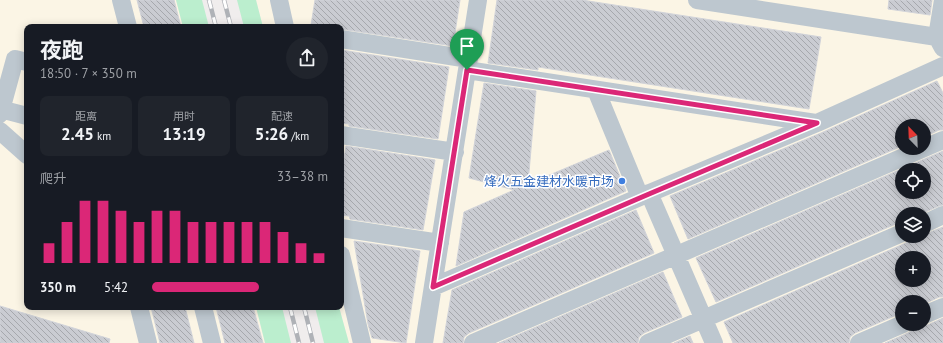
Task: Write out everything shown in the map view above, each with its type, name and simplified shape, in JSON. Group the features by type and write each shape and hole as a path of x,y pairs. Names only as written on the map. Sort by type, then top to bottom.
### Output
{"street":[{"path":"121,0 127,24"},
{"path":"278,0 284,24"},
{"path":"424,343 478,0"},
{"path":"697,0 940,43 943,0"},
{"path":"344,40 596,90 817,123"},
{"path":"24,61 15,59 0,111 24,115"},
{"path":"433,287 645,195 817,123 943,66"},
{"path":"596,90 645,195 676,256 714,343"},
{"path":"0,131 24,152"},
{"path":"344,135 455,152"},
{"path":"473,343 943,140"},
{"path":"931,221 943,215"},
{"path":"344,228 440,243"},
{"path":"648,343 895,236"},
{"path":"344,268 362,343"},
{"path":"931,312 943,306"},
{"path":"140,310 148,343"},
{"path":"204,310 212,343"},
{"path":"859,343 895,327"}],"shaded area":[{"path":"0,0 176,0 182,24 24,24 24,310 257,310 265,343 0,343"},
{"name":"烽火五金建材水暖市场","path":"256,0 943,0 943,343 349,343 340,310 344,310 344,24 262,24"}],"green space":[{"path":"176,0 202,0 208,24 182,24"},
{"path":"237,0 256,0 262,24 243,24"},
{"path":"257,310 283,310 291,343 265,343"},
{"path":"316,310 340,310 349,343 324,343"}],"building":[{"path":"137,0 174,0 180,24 143,24"},
{"path":"315,0 460,0 453,46 344,29 344,24 311,24"},
{"path":"497,0 582,0 821,37 809,109 538,67 538,70 488,63"},
{"path":"889,0 932,0 930,15 888,9"},
{"path":"344,50 449,67 438,139 349,126 349,124 344,123"},
{"path":"937,81 943,93 943,130 931,134 931,119 895,119 895,149 688,239 670,196 821,133"},
{"path":"484,83 536,91 528,184 609,150 626,191 456,266 464,212 514,190 469,178"},
{"path":"346,146 435,160 423,230 350,219 349,216 344,215 344,158"},
{"path":"943,151 943,205 931,210 931,207 895,207 895,224 716,302 696,258 895,172 895,199 931,199 931,163 915,163"},
{"path":"636,210 654,253 469,333 464,337 463,343 443,343 452,290"},
{"path":"943,227 943,297 931,301 931,295 895,295 895,316 855,333 850,337 849,343 733,343 724,322 906,243 931,243 931,232"},
{"path":"354,241 420,251 406,343 372,338 368,324"},
{"path":"663,272 682,317 644,333 639,337 638,343 499,343"},
{"path":"0,306 110,339 109,343 0,343"},
{"path":"152,310 186,310 194,343 160,343"},
{"path":"217,310 254,310 263,343 225,343"},
{"path":"943,318 943,343 885,343 911,331 931,331 931,324"},
{"path":"690,336 693,343 674,343"}],"railway":[{"path":"209,0 215,24"},
{"path":"224,0 230,24"},
{"path":"291,310 299,343"},
{"path":"305,310 313,343"}],"place":[{"name":"烽火五金建材水暖市场","path":"622,181"}],"route":[{"path":"467,70 817,123 433,287 467,70"}]}
